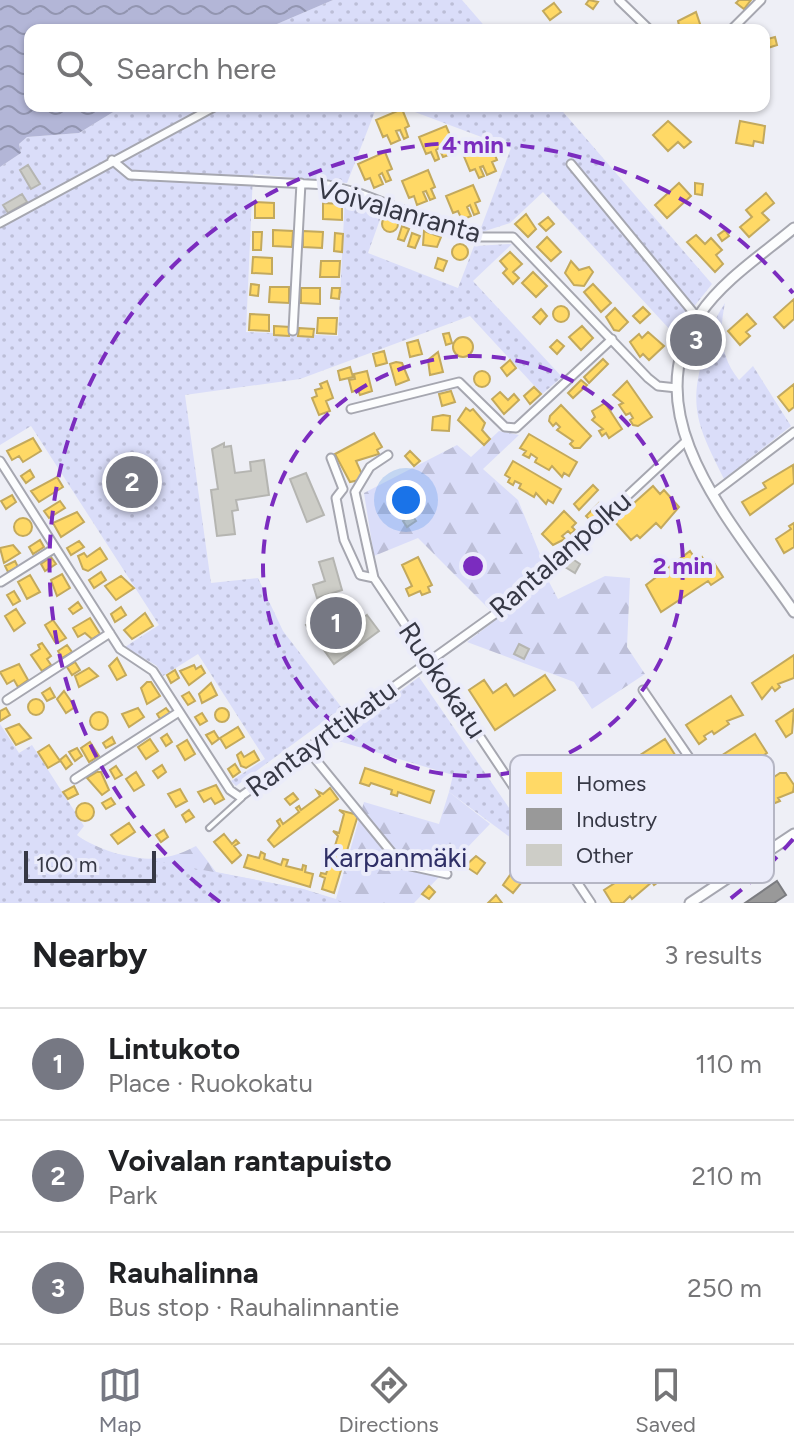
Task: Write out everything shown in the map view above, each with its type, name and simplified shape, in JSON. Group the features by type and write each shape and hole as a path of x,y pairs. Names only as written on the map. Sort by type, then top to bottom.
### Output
{"street":[{"path":"619,0 644,24"},
{"path":"737,24 761,0"},
{"path":"0,223 204,112"},
{"name":"Voivalanranta","path":"112,160 130,175 301,183 347,189 473,237 517,239 653,383 677,388"},
{"path":"571,164 697,317"},
{"path":"293,331 301,183"},
{"path":"794,228 717,294 697,317 682,356 677,388 685,442 714,493 794,612"},
{"path":"351,409 459,382 502,425 516,428 612,339"},
{"path":"714,493 794,432"},
{"name":"Rantalanpolku","path":"431,662 530,588 685,442"},
{"path":"331,458 343,489 355,492 370,467 388,455"},
{"name":"Rantayrttikatu","path":"0,461 124,653 153,671 236,797 243,796 431,662"},
{"name":"Ruokokatu","path":"343,489 336,498 347,548 360,575 374,578"},
{"name":"Ruokokatu","path":"355,492 374,578 510,781"},
{"path":"1,582 55,548"},
{"path":"7,700 110,633"},
{"path":"643,690 687,755"},
{"path":"75,779 179,712"},
{"path":"307,749 401,864 447,874"},
{"path":"774,847 794,834"},
{"name":"Ruokokatu","path":"578,883 591,903"},
{"path":"690,903 720,883"}],"lane":[{"path":"209,828 243,796"}],"green space":[{"path":"333,0 462,0 483,24 277,24"},
{"path":"113,112 375,112 347,183 253,174 246,332 338,336 345,197 383,211 368,253 458,288 474,246 512,244 473,281 562,377 542,394 470,316 300,379 185,395 211,583 258,578 283,631 342,708 236,786 231,781 265,759 198,654 163,676 157,666 125,647 159,625 31,426 0,445 0,167 21,153 19,144 27,137 79,133"},
{"path":"415,112 563,112 712,284 673,333 543,192 510,223 479,233 511,148"},
{"path":"725,303 722,324 728,362 739,380 753,366 791,426 724,479 708,447 699,419 697,390 710,334"},
{"path":"499,431 519,435 483,469 518,500 546,569 490,610 418,538 374,556 364,493 457,445 471,457"},
{"path":"605,576 630,578 627,647 645,674 592,709 574,682 467,642 548,580 558,599"},
{"path":"419,677 510,809 510,837 449,792 453,775 335,740"},
{"path":"0,724 19,753 32,745 84,826 77,835 97,850 303,889 346,903 0,903"},
{"name":"Karpanmäki","path":"0,783 68,831 117,854 143,859 169,856 196,846 216,872 303,889 336,899 364,802 439,824 449,792 490,824 414,903 0,903"}],"water":[{"path":"0,0 333,0 277,24 24,24 24,112 113,112 79,133 27,137 19,144 21,153 0,167"}],"building: Homes":[{"path":"589,0 598,2 593,9 586,4"},
{"path":"751,0 744,9 736,3"},
{"path":"554,3 561,12 550,20 543,11"},
{"path":"696,12 700,24 679,24 678,21"},
{"path":"775,37 777,45 770,47 770,38"},
{"path":"403,112 409,126 405,128 408,137 404,139 400,130 396,131 400,140 391,144 387,135 383,137 376,120"},
{"path":"668,121 691,142 684,148 678,142 668,151 653,135"},
{"path":"740,121 765,126 763,143 754,141 753,146 736,143"},
{"path":"446,126 453,142 448,144 452,154 443,157 439,148 436,150 439,159 435,161 431,152 426,154 419,137"},
{"path":"490,143 497,160 492,162 496,171 487,175 483,166 480,167 484,176 479,178 475,169 470,171 463,154"},
{"path":"385,152 392,169 387,171 391,180 386,182 382,173 379,175 383,184 374,188 370,178 365,180 358,164"},
{"path":"428,170 435,187 431,189 435,198 430,200 426,191 423,192 427,201 417,205 414,196 409,198 402,181"},
{"path":"679,183 691,196 667,218 655,205"},
{"path":"695,183 703,184 702,195 695,194"},
{"path":"473,185 480,201 475,203 479,213 474,215 470,205 467,207 471,216 462,220 458,211 453,213 446,196"},
{"path":"766,193 774,203 762,213 769,220 749,237 740,227 752,217 746,210"},
{"path":"255,202 274,203 274,218 255,218"},
{"path":"323,203 342,204 342,220 323,219"},
{"path":"526,214 536,229 528,237 515,224"},
{"path":"390,216 396,218 396,230 390,232 384,230 382,224 384,218"},
{"path":"548,217 554,224 546,231 539,224"},
{"path":"402,226 409,229 404,241 398,239"},
{"path":"273,230 293,231 292,247 273,246"},
{"path":"725,230 729,236 722,241 718,235"},
{"path":"303,231 323,232 322,248 303,247"},
{"path":"424,231 441,237 437,247 423,245"},
{"path":"253,232 262,232 261,250 253,250"},
{"path":"335,233 343,234 342,252 334,251"},
{"path":"412,233 420,236 415,248 408,246"},
{"path":"696,235 705,244 711,238 722,250 716,255 723,264 715,272 687,242"},
{"path":"547,237 561,252 551,261 537,247"},
{"path":"457,244 463,244 468,252 466,258 457,260 452,255 452,249"},
{"path":"510,252 522,264 513,272 519,278 513,284 503,273 507,269 500,261"},
{"path":"253,257 272,258 272,274 252,273"},
{"path":"438,258 447,261 443,271 435,268"},
{"path":"321,261 340,261 339,277 320,277"},
{"path":"571,261 579,270 589,267 593,272 584,286 574,285 565,273"},
{"path":"533,272 547,286 536,297 522,283"},
{"path":"251,284 259,285 258,296 250,295"},
{"path":"593,284 611,303 601,312 584,292"},
{"path":"270,287 289,287 289,303 269,302"},
{"path":"301,288 320,288 320,304 301,303"},
{"path":"332,288 340,288 339,299 331,298"},
{"path":"794,299 794,319 784,328 774,317"},
{"path":"558,306 564,306 569,314 567,320 558,322 553,317 553,311"},
{"path":"643,307 650,314 640,323 633,316"},
{"path":"615,308 628,322 619,331 614,330 606,317"},
{"path":"541,309 547,316 540,324 533,317"},
{"path":"250,314 269,315 269,331 249,330"},
{"path":"747,314 756,324 746,332 750,336 740,345 728,331"},
{"path":"318,318 337,318 336,334 317,333"},
{"path":"274,326 290,327 289,336 274,335"},
{"path":"582,326 593,338 581,350 569,337"},
{"path":"299,328 314,329 313,337 298,336"},
{"path":"648,332 664,346 649,360 643,354 640,357 630,342 639,334 642,338"},
{"path":"449,333 452,343 446,345 443,334"},
{"path":"463,337 470,340 473,347 470,354 463,357 456,354 453,347 456,340"},
{"path":"418,340 422,354 410,357 407,343"},
{"path":"557,340 564,346 557,354 550,347"},
{"path":"384,351 387,363 376,366 373,354"},
{"path":"438,352 443,372 430,375 428,360"},
{"path":"603,359 608,364 589,383 584,377"},
{"path":"510,360 516,368 507,376 501,368"},
{"path":"402,363 409,380 396,385 390,364"},
{"path":"350,367 353,377 340,380 338,371"},
{"path":"367,371 372,391 360,395 358,390 352,392 349,380 355,379 354,374"},
{"path":"479,371 485,371 490,379 488,385 479,387 474,382 474,376"},
{"path":"581,380 587,385 573,398 568,393"},
{"path":"327,381 333,398 326,401 330,411 319,415 312,398 317,396 315,390 322,388 320,384"},
{"path":"627,381 652,417 638,426 633,425 630,413 626,415 619,405 623,403 613,395"},
{"path":"794,384 794,407 789,411 778,397"},
{"path":"534,387 541,394 530,404 524,396"},
{"path":"451,391 455,402 442,406 439,394"},
{"path":"500,392 508,400 514,394 519,400 504,414 492,399"},
{"path":"605,403 622,429 609,438 606,433 602,436 599,431 603,429 592,420 595,417 592,411"},
{"path":"561,405 591,436 580,448 574,448 570,444 573,441 557,430 560,427 556,423 553,426 549,421"},
{"path":"466,408 470,411 473,409 485,423 482,430 490,439 484,445 458,420"},
{"path":"450,416 449,431 432,430 433,417"},
{"path":"374,433 382,447 377,450 379,454 356,461 364,479 350,482 335,454"},
{"path":"529,434 577,462 569,476 564,473 562,477 552,466 549,470 535,462 537,458 531,454 529,458 523,455 526,451 520,448"},
{"path":"33,438 41,451 23,462 19,456 12,460 7,451"},
{"path":"410,451 420,461 414,466 405,456"},
{"path":"513,461 561,489 553,503 548,500 546,504 536,493 534,497 519,488 521,484 515,481 513,485 508,482 510,478 505,475"},
{"path":"793,465 794,483 750,515 742,502 766,488 763,483"},
{"path":"30,470 34,477 26,483 21,476"},
{"path":"57,477 63,487 39,502 31,491"},
{"path":"593,485 598,490 579,510 574,504"},
{"path":"653,486 660,494 664,490 679,507 661,528 656,523 640,538 637,535 631,540 614,521"},
{"path":"12,495 16,502 6,509 1,501"},
{"path":"60,501 65,508 49,518 44,511"},
{"path":"599,503 604,508 591,521 586,516"},
{"path":"564,511 576,523 572,527 575,530 571,534 568,531 562,536 565,539 553,545 542,534"},
{"path":"77,512 84,522 61,537 53,523"},
{"path":"23,518 32,527 23,536 14,527"},
{"path":"794,523 794,547 784,553 776,539 791,529 789,526"},
{"path":"40,540 44,547 33,554 29,547"},
{"path":"79,541 84,547 71,555 67,548"},
{"path":"13,545 20,553 4,563 0,548"},
{"path":"100,548 107,559 88,571 83,569 78,556 84,553 87,557"},
{"path":"690,551 697,561 702,557 708,567 714,563 723,577 711,585 708,581 661,612 646,585"},
{"path":"51,557 56,564 45,571 41,564"},
{"path":"418,557 432,585 428,587 430,592 422,595 420,591 409,596 406,589 412,586 402,565"},
{"path":"15,561 18,567 8,572 5,566"},
{"path":"101,572 106,580 94,588 89,580"},
{"path":"62,574 70,588 57,596 51,580"},
{"path":"30,575 40,592 27,599 18,582"},
{"path":"121,576 134,588 116,600 105,586"},
{"path":"14,591 20,601 13,605 7,595"},
{"path":"78,602 82,608 73,614 69,609"},
{"path":"121,607 126,615 115,622 111,614"},
{"path":"16,609 25,623 14,631 5,616"},
{"path":"145,613 153,626 132,639 124,630"},
{"path":"90,618 100,634 92,639 85,633 78,637 73,628"},
{"path":"53,620 66,638 59,642 55,642 45,625"},
{"path":"42,643 51,656 47,659 51,665 42,671 31,655 40,649 38,645"},
{"path":"67,645 72,652 62,658 58,651"},
{"path":"794,655 794,678 778,684 780,687 775,691 772,687 762,699 752,683"},
{"path":"117,658 126,675 117,680 109,666"},
{"path":"75,662 80,670 72,675 67,667"},
{"path":"19,664 28,680 18,687 14,680 7,684 0,672"},
{"path":"194,665 196,669 201,666 205,673 189,685 180,671"},
{"path":"89,668 98,676 79,687 75,676"},
{"path":"175,670 179,678 171,683 167,675"},
{"path":"545,675 555,690 495,730 469,690 484,680 493,693 506,684 514,696"},
{"path":"151,682 160,696 147,704 141,688"},
{"path":"211,683 217,695 202,703 199,694"},
{"path":"50,688 55,697 47,701 42,693"},
{"path":"64,691 75,707 66,713 57,699"},
{"path":"189,692 195,701 188,705 182,696"},
{"path":"731,696 743,715 727,721 729,724 714,734 712,731 704,736 706,739 699,744 686,725"},
{"path":"36,699 42,701 42,713 36,715 30,713 28,707 30,701"},
{"path":"6,708 10,715 0,721 0,711"},
{"path":"138,708 144,717 129,727 122,714"},
{"path":"166,708 170,713 160,719 157,714"},
{"path":"222,708 229,715 222,722 215,715"},
{"path":"794,709 792,733 786,737 776,721"},
{"path":"99,712 108,721 99,730 90,721"},
{"path":"202,713 207,721 200,725 195,717"},
{"path":"19,724 31,738 16,745 6,729"},
{"path":"238,727 244,737 226,748 220,738"},
{"path":"214,731 219,739 212,744 206,735"},
{"path":"167,734 172,742 166,746 161,738"},
{"path":"755,734 767,753 764,755 722,755"},
{"path":"112,737 115,743 106,748 103,743"},
{"path":"150,739 158,751 146,759 138,747"},
{"path":"665,739 675,755 640,755"},
{"path":"187,740 195,754 185,760 177,746"},
{"path":"90,742 99,756 89,762 81,748"},
{"path":"49,745 60,761 48,768 38,752"},
{"path":"77,748 82,756 75,761 69,752"},
{"path":"254,751 259,760 246,768 241,766 237,755 241,752 244,757"},
{"path":"66,755 72,764 66,769 60,760"},
{"path":"235,764 240,772 233,777 228,769"},
{"path":"162,765 166,772 158,778 153,771"},
{"path":"116,766 122,775 115,779 110,770"},
{"path":"365,768 434,791 430,803 398,792 397,796 391,794 392,790 371,783 369,786 360,783"},
{"path":"101,772 109,790 102,795 87,778"},
{"path":"136,772 144,785 134,791 126,779"},
{"path":"786,773 794,785 793,792 778,798 780,801 774,803 774,777"},
{"path":"216,785 224,799 215,804 211,798 204,802 198,792"},
{"path":"74,786 78,794 68,799 63,792"},
{"path":"330,788 338,799 274,847 268,840 280,826 277,821 280,819 283,824 299,812 296,808 299,806 301,810 320,796 317,791 323,794"},
{"path":"180,789 187,801 176,807 168,794"},
{"path":"293,793 298,799 290,805 285,799"},
{"path":"111,798 115,804 106,809 102,803"},
{"path":"85,803 94,812 85,821 76,812"},
{"path":"189,810 194,817 186,822 182,815"},
{"path":"339,810 358,815 334,893 322,889 325,878 320,876 321,873 326,874 332,856 326,854 327,850 333,852 338,836 333,831 339,833 344,814"},
{"path":"129,823 135,832 118,844 111,835"},
{"path":"164,830 168,837 161,842 156,835"},
{"path":"224,834 232,844 236,840 239,843 234,846 241,855 232,863 214,842"},
{"path":"261,852 265,854 264,859 281,865 283,859 288,860 286,866 302,870 303,865 306,866 305,872 313,874 310,887 244,867 248,855 259,858"},
{"path":"476,856 485,863 477,874 465,866"},
{"path":"510,875 510,883 521,883 513,893 503,885"},
{"path":"615,883 651,883 623,903 612,903 604,890"},
{"path":"429,886 435,892 429,899 422,894"},
{"path":"496,895 502,903 488,903"}],"building: Industry":[{"path":"777,881 786,895 774,903 745,903"}],"building: Other":[{"path":"28,165 40,184 31,189 20,170"},
{"path":"22,194 27,202 8,213 3,205"},
{"path":"224,443 224,447 231,446 235,473 251,471 250,462 264,460 269,495 236,500 238,510 232,511 235,534 217,536 211,490 218,489 212,449"},
{"path":"306,473 324,515 307,522 290,479"},
{"path":"412,515 416,521 407,527 403,521"},
{"path":"333,558 342,590 317,598 313,585 325,581 319,562"},
{"path":"571,558 580,564 575,573 565,567"},
{"path":"367,615 379,631 334,664 306,625 319,616 336,638"},
{"path":"519,644 529,649 524,659 514,654"}],"place":[{"name":"Rauhalinna","path":"696,340"},
{"name":"Voivalan rantapuisto","path":"132,482"},
{"name":"Lintukoto","path":"336,623"}]}
